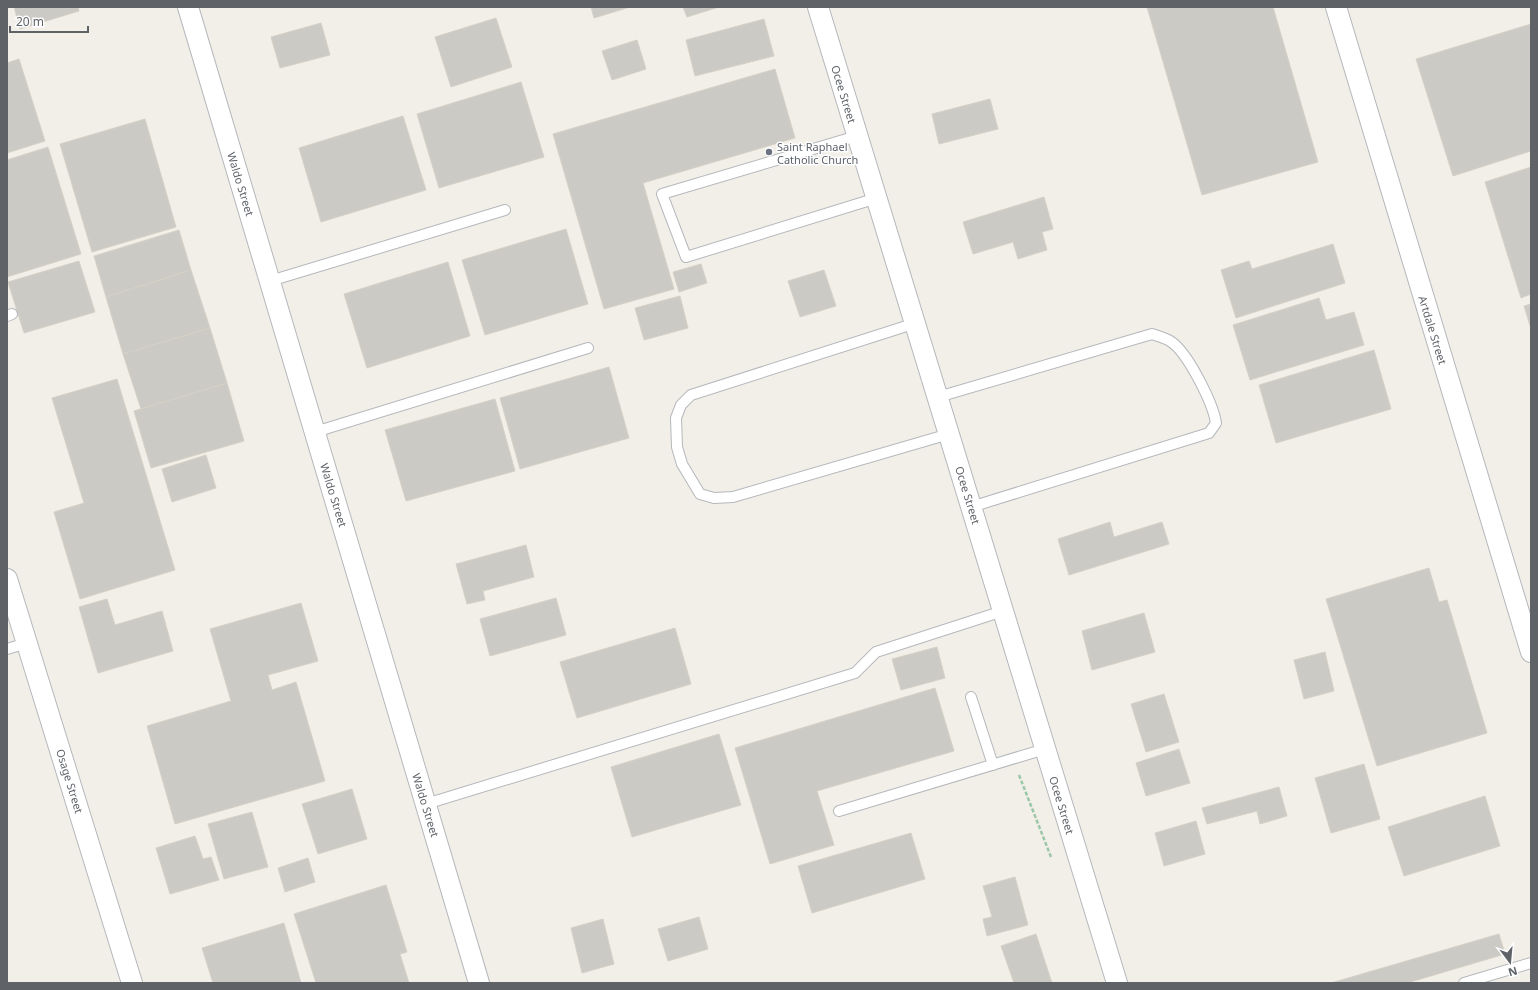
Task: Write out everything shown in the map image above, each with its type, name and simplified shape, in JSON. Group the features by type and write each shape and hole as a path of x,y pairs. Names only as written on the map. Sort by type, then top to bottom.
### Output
{"street":[{"name":"Waldo Street","path":"188,7 480,983"},
{"name":"Ocee Street","path":"818,7 1117,983"},
{"name":"Artdale Street","path":"1336,7 1531,652"},
{"name":"Osage Street","path":"7,579 132,983"}],"lane":[{"path":"857,136 662,194 686,257 877,198"},
{"path":"270,281 505,210"},
{"path":"916,323 691,395 681,405 676,418 677,447 682,464 700,494 714,498 733,496 949,434"},
{"path":"938,397 1152,334 1170,340 1183,353 1214,410 1216,423 1209,433 971,507"},
{"path":"315,432 588,348"},
{"path":"426,804 855,673 876,652 1003,611"},
{"path":"7,649 27,642"},
{"path":"971,697 993,764"},
{"path":"839,811 1045,749"},
{"path":"1464,983 1531,963"}],"path":[{"path":"1012,758 1051,857"}],"building":[{"path":"14,7 78,7 79,11 20,29"},
{"path":"591,7 630,7 594,18"},
{"path":"683,7 719,7 687,17"},
{"path":"1147,7 1273,7 1318,162 1202,195"},
{"path":"496,18 512,67 451,87 435,37"},
{"path":"764,19 774,56 695,76 686,40"},
{"path":"321,23 330,55 280,68 271,37"},
{"path":"1531,24 1531,151 1453,176 1416,59"},
{"path":"637,40 646,69 612,80 602,51"},
{"path":"19,59 45,141 7,153 7,63"},
{"path":"775,69 795,138 643,183 674,289 604,309 553,134"},
{"path":"521,82 544,157 439,188 417,114"},
{"path":"990,99 998,129 939,144 932,114"},
{"path":"403,116 426,190 321,222 299,148"},
{"path":"145,119 176,227 92,252 60,144"},
{"path":"48,147 81,254 7,277 7,160"},
{"path":"1531,167 1531,294 1521,298 1485,182"},
{"path":"1044,197 1053,229 1042,232 1047,250 1018,259 1013,242 973,254 963,222"},
{"path":"566,229 588,304 485,335 462,260"},
{"path":"179,230 191,270 106,297 94,256"},
{"path":"1333,244 1345,283 1236,318 1221,270 1249,261 1252,269"},
{"path":"79,261 95,312 24,333 8,282"},
{"path":"448,262 470,336 367,368 344,294"},
{"path":"701,264 707,283 679,292 673,272"},
{"path":"191,270 210,328 123,354 106,297"},
{"path":"824,270 836,306 800,317 788,281"},
{"path":"680,296 688,328 644,340 635,308"},
{"path":"1319,298 1326,320 1354,312 1364,345 1250,380 1233,325"},
{"path":"1531,304 1531,329 1524,306"},
{"path":"210,328 227,383 141,409 123,354"},
{"path":"1374,350 1391,409 1276,443 1259,385"},
{"path":"609,367 629,438 520,469 500,398"},
{"path":"117,379 175,570 80,599 54,512 84,503 52,398"},
{"path":"227,383 244,441 151,468 134,411"},
{"path":"495,399 515,471 406,501 385,430"},
{"path":"206,455 216,488 172,502 162,469"},
{"path":"1110,522 1114,537 1162,522 1169,544 1069,575 1058,539"},
{"path":"526,545 534,577 483,591 485,600 467,604 456,564"},
{"path":"1429,568 1439,602 1447,600 1487,733 1377,766 1326,599"},
{"path":"556,598 566,635 490,656 480,619"},
{"path":"107,599 115,625 162,611 173,651 98,673 79,607"},
{"path":"301,603 318,661 268,675 272,690 296,682 325,781 175,824 147,726 231,701 210,629"},
{"path":"1144,613 1155,652 1092,670 1082,631"},
{"path":"675,628 691,684 577,718 560,662"},
{"path":"937,647 945,678 901,690 892,659"},
{"path":"1325,652 1334,691 1304,699 1294,660"},
{"path":"935,688 954,751 817,791 834,845 770,864 735,748"},
{"path":"1164,694 1179,742 1146,752 1131,704"},
{"path":"719,734 741,805 632,837 611,767"},
{"path":"1179,749 1190,783 1146,796 1136,763"},
{"path":"1364,764 1380,819 1331,833 1315,778"},
{"path":"1279,787 1287,816 1260,824 1257,811 1207,824 1202,808"},
{"path":"352,789 367,839 318,854 302,804"},
{"path":"1485,796 1500,846 1404,876 1388,827"},
{"path":"252,812 268,867 224,879 208,824"},
{"path":"1196,821 1205,854 1164,866 1155,833"},
{"path":"911,833 925,879 812,913 798,866"},
{"path":"195,836 203,859 211,857 219,880 170,894 156,848"},
{"path":"308,858 315,882 285,892 278,868"},
{"path":"1015,877 1028,925 987,936 983,919 992,917 983,886"},
{"path":"386,885 407,952 400,954 409,983 316,983 294,914"},
{"path":"699,917 708,949 668,961 658,929"},
{"path":"603,919 614,964 582,973 571,928"},
{"path":"284,923 301,983 213,983 202,948"},
{"path":"1036,934 1052,983 1014,983 1001,946"},
{"path":"1499,934 1505,954 1407,983 1331,983"}],"place":[{"name":"Saint Raphael Catholic Church","path":"769,152"}]}
